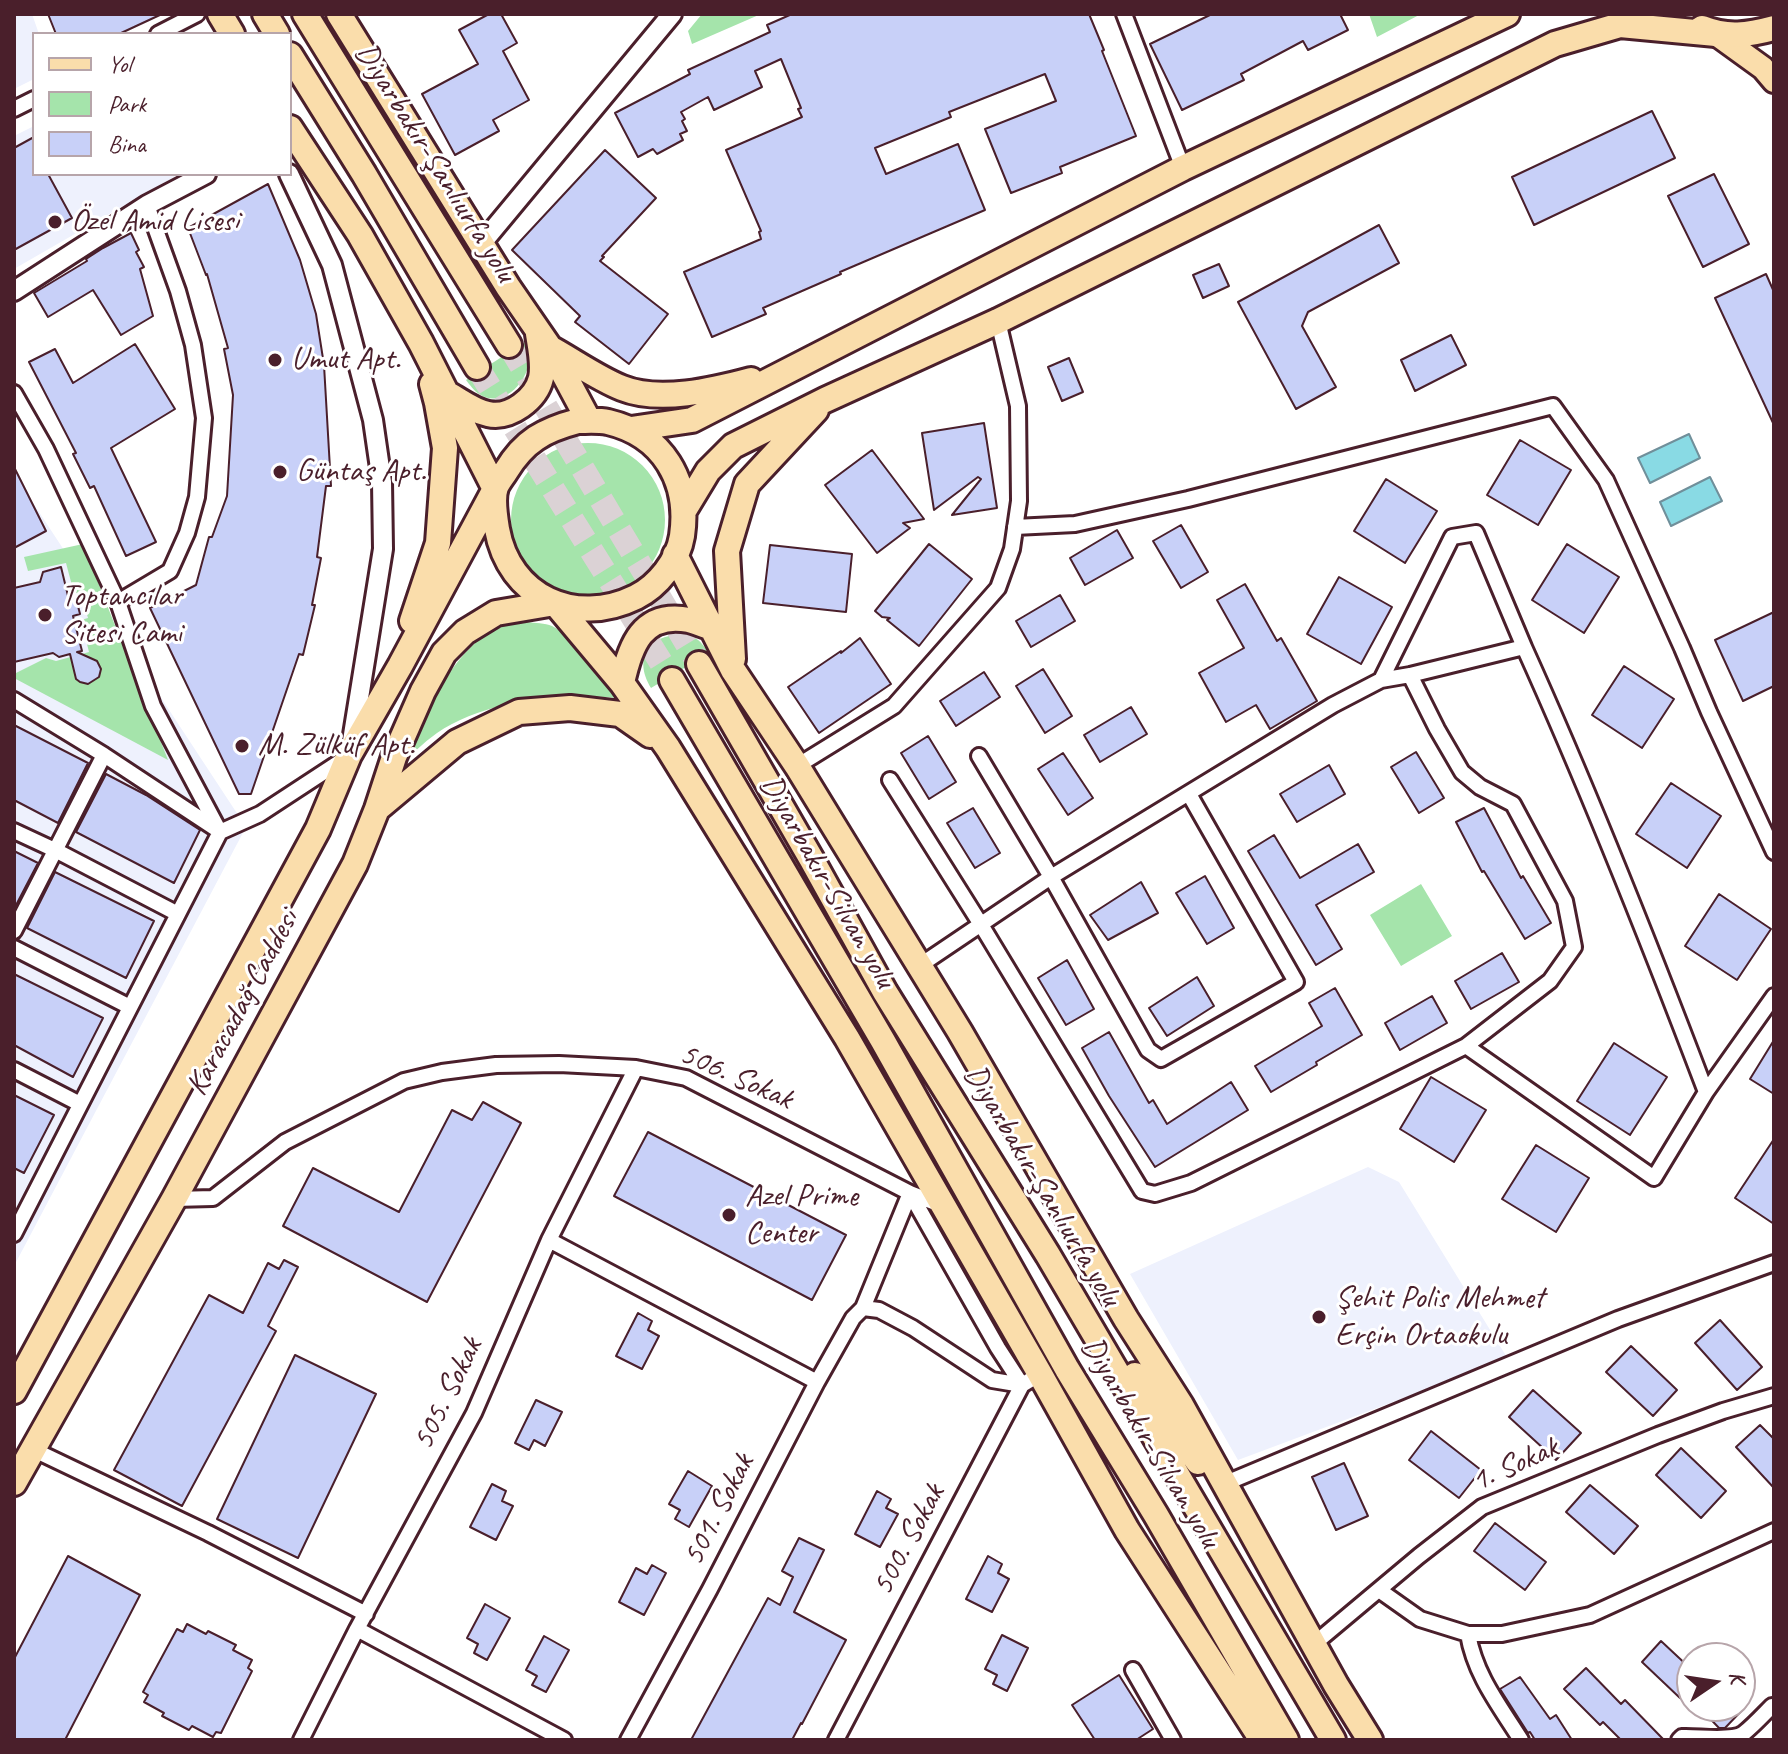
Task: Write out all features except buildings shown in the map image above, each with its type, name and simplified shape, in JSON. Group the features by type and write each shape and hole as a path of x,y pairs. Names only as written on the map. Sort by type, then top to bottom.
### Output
{"highway":[{"path":"220,14 231,32"},
{"path":"265,14 276,32"},
{"name":"Diyarbakır-Şanlıurfa yolu","path":"305,14 509,345"},
{"path":"339,14 508,287 544,339 589,421"},
{"path":"631,429 692,420 1183,168 1507,14"},
{"path":"1675,14 1716,34"},
{"path":"685,509 708,471 733,446 998,321 1555,44 1620,25 1749,35 1774,28"},
{"name":"Diyarbakır-Şanlıurfa yolu","path":"292,58 477,367"},
{"path":"292,136 360,235 421,343 495,489 495,517 500,544 512,569 531,589 555,603 586,610 618,606 646,592 668,569 681,540 685,509 680,484 669,462 652,443 631,429 605,421 578,421 551,428 528,443 495,489"},
{"path":"544,339 622,388 645,394 678,394 740,383 796,368"},
{"path":"446,392 469,407 492,415 511,411 527,402 541,379 544,339"},
{"path":"400,666 418,597 438,543 445,448 421,343"},
{"path":"733,670 727,551 747,484 825,400"},
{"name":"Karacadağ Caddesi","path":"14,1391 318,829 349,755 495,489"},
{"path":"675,555 733,670 797,766 960,1032 1126,1319 1181,1405 1370,1740"},
{"path":"555,603 622,683 668,748 847,1038 943,1206 1031,1380 1262,1740"},
{"name":"Karacadağ Caddesi","path":"14,1483 174,1199 355,864 394,757 423,691 444,653 465,632 496,613 555,603"},
{"path":"622,683 628,655 636,639 650,626 662,619 688,620 713,628"},
{"name":"Diyarbakır-Şanlıurfa yolu","path":"699,664 885,992 1048,1255 1333,1740"},
{"name":"Diyarbakır-Silvan yolu","path":"672,680 883,1041 1067,1369 1156,1515 1286,1740"},
{"path":"377,809 457,742 519,712 570,708 620,714 668,748"},
{"path":"1048,1255 1263,1551"},
{"path":"1067,1369 1200,1644"}],"main road":[{"path":"1716,34 1763,68 1774,81"}],"street":[{"path":"162,32 197,14"},
{"path":"482,243 672,14"},
{"path":"1124,14 1183,168"},
{"path":"14,109 32,100"},
{"path":"14,291 147,205 202,176"},
{"path":"14,1234 220,832 260,814 349,755 383,549 382,482 373,420 332,265 290,176"},
{"path":"118,602 170,571 176,559 197,497 204,418 193,345 178,291 147,205"},
{"path":"797,766 894,706 998,588 1012,549 1019,501 1018,406 998,321"},
{"path":"14,393 46,449 118,602 153,706 220,832"},
{"path":"1015,527 1075,524 1174,503 1553,406 1606,480 1774,852"},
{"path":"1381,680 1452,537 1476,533 1613,855 1706,1092"},
{"path":"919,966 1051,877 1333,705 1381,680 1524,647"},
{"path":"890,780 1142,1191 1155,1194 1191,1183 1466,1046 1550,981 1574,947 1565,901 1513,804 1480,787 1462,772 1410,675"},
{"path":"14,700 220,832"},
{"path":"14,931 104,755"},
{"path":"979,756 1148,1050 1161,1059 1296,982 1189,794"},
{"path":"14,831 178,914"},
{"path":"14,948 130,1007"},
{"path":"1466,1046 1654,1178 1706,1092 1774,996"},
{"name":"506. Sokak","path":"174,1199 213,1198 285,1142 404,1081 496,1065 559,1064 636,1068 686,1078 910,1193 943,1206"},
{"name":"505. Sokak","path":"301,1740 357,1629 474,1413 549,1240 636,1068"},
{"path":"14,1070 80,1104"},
{"path":"910,1193 998,1348 1031,1380"},
{"name":"501. Sokak","path":"628,1740 817,1382 853,1318 863,1308 910,1193"},
{"path":"14,1199 28,1207"},
{"path":"549,1240 817,1382"},
{"path":"1226,1483 1618,1319 1774,1263"},
{"path":"863,1308 879,1310 913,1328 992,1380 1031,1380"},
{"name":"500. Sokak","path":"836,1740 1031,1380"},
{"name":"1. Sokak","path":"1314,1644 1482,1507 1658,1435 1774,1396"},
{"path":"32,1449 208,1533 366,1614"},
{"path":"1379,1590 1420,1619 1468,1634 1502,1634 1590,1615 1774,1531"},
{"path":"357,1629 564,1740"},
{"path":"1468,1634 1479,1673 1521,1740"},
{"path":"1133,1670 1173,1740"},
{"path":"1679,1740 1682,1737 1724,1739 1742,1736 1774,1706"}],"shaded area":[{"path":"14,14 32,14 38,32 32,32 32,80 14,89"},
{"name":"Özel Amid Lisesi","path":"32,127 32,176 176,176 14,269 14,136"},
{"path":"14,474 246,827 14,1266"},
{"name":"Şehit Polis Mehmet Erçin Ortaokulu","path":"1368,1167 1399,1182 1508,1359 1238,1460 1130,1274"}],"green space":[{"path":"702,14 761,14 692,44 688,31"},
{"path":"1369,14 1421,14 1377,37"},
{"path":"525,342 529,359 527,370 512,392 487,398 477,393 466,380"},
{"path":"588,443 617,449 642,466 659,491 665,520 659,549 642,574 617,591 588,597 559,591 534,574 517,549 511,520 517,491 534,466 559,449"},
{"path":"83,544 168,760 14,678 14,674 46,658 56,661 89,652 81,620 88,618 81,593 74,593 66,563 28,571 24,557"},
{"path":"527,622 549,625 562,632 616,698 547,698 477,713 437,733 399,766 439,690 464,654 496,628"},
{"path":"672,635 694,637 709,653 651,688 644,671 644,659 655,642"},
{"path":"1421,884 1452,936 1401,966 1370,915"}],"water":[{"path":"1689,434 1700,458 1650,483 1638,458"},
{"path":"1710,477 1722,501 1671,526 1660,502"}],"tunnel":[{"path":"509,345 699,664"},
{"path":"477,367 672,680"}],"place":[{"name":"Özel Amid Lisesi","path":"55,222"},
{"name":"Umut Apt.","path":"275,360"},
{"name":"Güntaş Apt.","path":"280,472"},
{"name":"Toptancılar Sitesi Cami","path":"45,615"},
{"name":"M. Zülküf Apt.","path":"242,746"},
{"name":"Azel Prime Center","path":"729,1215"},
{"name":"Şehit Polis Mehmet Erçin Ortaokulu","path":"1319,1317"}]}
